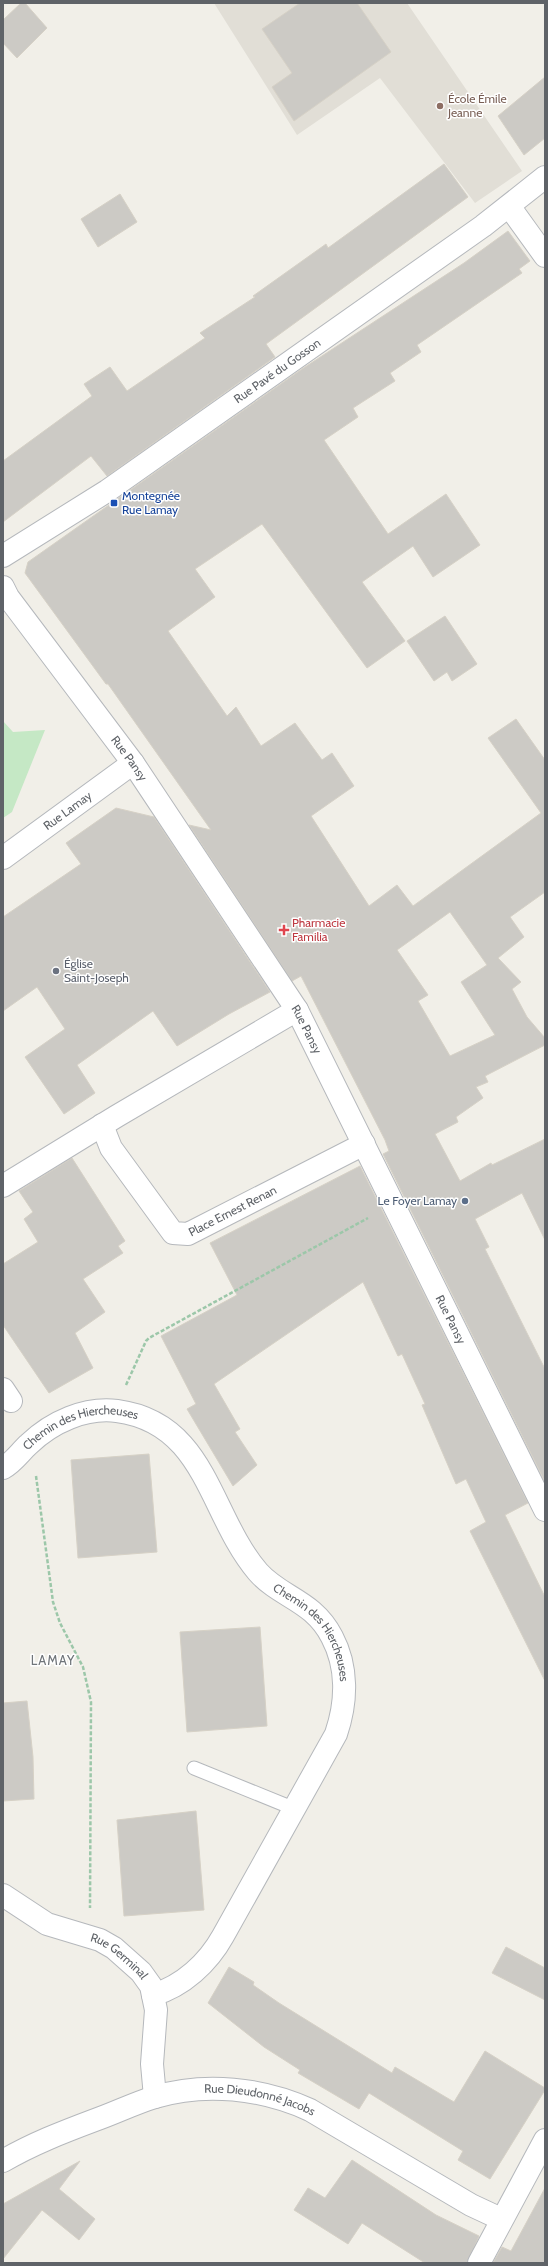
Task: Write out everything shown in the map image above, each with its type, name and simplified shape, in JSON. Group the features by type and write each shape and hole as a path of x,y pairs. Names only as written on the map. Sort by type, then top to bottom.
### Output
{"street":[{"name":"Rue Pavé du Gosson","path":"3,556 107,491 509,206 545,177"},
{"path":"509,206 545,256"},
{"name":"Rue Pansy","path":"3,586 8,597 132,763 297,1010 545,1510"},
{"name":"Rue Lamay","path":"3,858 132,763"},
{"path":"3,1186 102,1125 297,1010"},
{"name":"Place Ernest Renan","path":"102,1125 111,1148 173,1233 188,1234 364,1144"},
{"name":"Chemin des Hiercheuses","path":"3,1468 9,1465 34,1440 53,1426 83,1413 114,1411 135,1415 151,1421 184,1446 194,1458 236,1537 259,1573 309,1609 322,1621 332,1637 343,1668 344,1684 341,1719 328,1750 214,1952 205,1963 183,1980 164,1992 153,1996"},
{"name":"Rue Germinal","path":"3,1895 47,1924 100,1940 128,1959 141,1972 151,1986 156,2010 152,2064 155,2097"},
{"name":"Rue Dieudonné Jacobs","path":"3,2161 30,2145 155,2097 179,2092 207,2089 234,2090 285,2099 334,2122 472,2204 501,2219"},
{"path":"479,2263 501,2219 545,2140"}],"lane":[{"path":"194,1768 295,1809"}],"path":[{"path":"114,1411 146,1341 149,1338 393,1204"},
{"path":"34,1440 46,1561 53,1602 58,1619 83,1667 91,1702 90,1914 84,1936"}],"shaded area":[{"name":"École Émile Jeanne","path":"214,3 407,3 522,171 475,203 380,78 297,135"}],"green space":[{"path":"3,721 13,732 45,730 12,812 3,818"}],"building":[{"path":"21,3 25,3 47,28 17,58 3,43 3,20"},
{"path":"300,3 357,3 391,52 294,121 272,87 292,73 262,29"},
{"path":"545,77 545,138 524,155 498,116"},
{"path":"444,164 468,197 266,344 275,357 107,476 91,456 3,522 3,461 92,396 84,384 110,367 127,391 205,338 200,333 255,297 253,296 326,244 328,248"},
{"path":"120,194 137,222 98,247 81,219"},
{"path":"508,231 530,261 519,269 522,273 417,345 421,352 390,373 395,381 353,408 358,417 324,440 388,534 446,494 480,545 433,577 413,546 362,582 405,641 367,668 262,524 195,569 215,597 168,631 227,716 236,707 261,746 295,723 322,760 332,753 354,786 311,816 369,906 397,885 413,906 541,813 488,738 516,719 545,760 545,892 510,917 524,937 498,958 521,982 512,989 527,1017 545,1038 545,1045 485,1076 488,1082 476,1087 483,1098 456,1117 458,1122 435,1134 460,1181 491,1163 492,1165 545,1139 545,1240 522,1193 475,1219 489,1247 485,1249 545,1369 545,1482 383,1154 389,1151 385,1140 301,976 292,981 189,825 211,830 108,684 106,684 25,573 28,562 302,369 464,263","holes":["450,912 487,965 461,982 495,1035 450,1056 418,1001 428,995 397,950"]},
{"path":"445,616 477,664 452,681 447,672 434,681 407,641"},
{"path":"116,808 154,817 270,992 229,1014 177,1046 153,1011 77,1065 95,1093 64,1114 25,1057 65,1029 37,987 3,1011 3,917 81,864 66,843"},
{"path":"72,1158 125,1241 118,1246 123,1253 83,1279 105,1312 75,1333 93,1368 49,1393 3,1325 3,1264 38,1242 24,1219 33,1212 19,1191"},
{"path":"360,1166 528,1503 505,1515 545,1597 545,1681 470,1531 486,1522 466,1479 456,1484 422,1405 425,1404 402,1354 398,1356 363,1282 214,1384 240,1429 235,1432 257,1465 233,1486 187,1409 196,1404 161,1336 237,1295 210,1243"},
{"path":"149,1454 157,1552 78,1558 71,1460"},
{"path":"260,1627 267,1726 187,1732 180,1632"},
{"path":"27,1701 33,1757 34,1799 3,1801 3,1703"},
{"path":"196,1811 204,1910 124,1916 117,1820"},
{"path":"506,1947 545,1968 545,2000 492,1973"},
{"path":"229,1967 254,1982 253,1985 279,2003 392,2073 395,2067 454,2102 485,2051 545,2088 545,2090 490,2179 458,2160 463,2151 369,2093 359,2109 298,2073 300,2070 264,2047 208,2003"},
{"path":"352,2160 436,2215 479,2236 467,2263 425,2263 362,2223 348,2244 294,2210 308,2188 325,2198"},
{"path":"80,2161 59,2189 95,2219 79,2240 42,2210 3,2259 3,2204"},
{"path":"545,2188 545,2263 493,2263 502,2247 511,2251"}],"place":[{"name":"École Émile Jeanne","path":"440,106"},
{"name":"Montegnée Rue Lamay","path":"114,503"},
{"name":"Pharmacie Familia","path":"284,930"},
{"name":"Église Saint-Joseph","path":"56,971"},
{"name":"Le Foyer Lamay","path":"465,1201"}],"district":[{"name":"LAMAY","path":"53,1660"}]}
